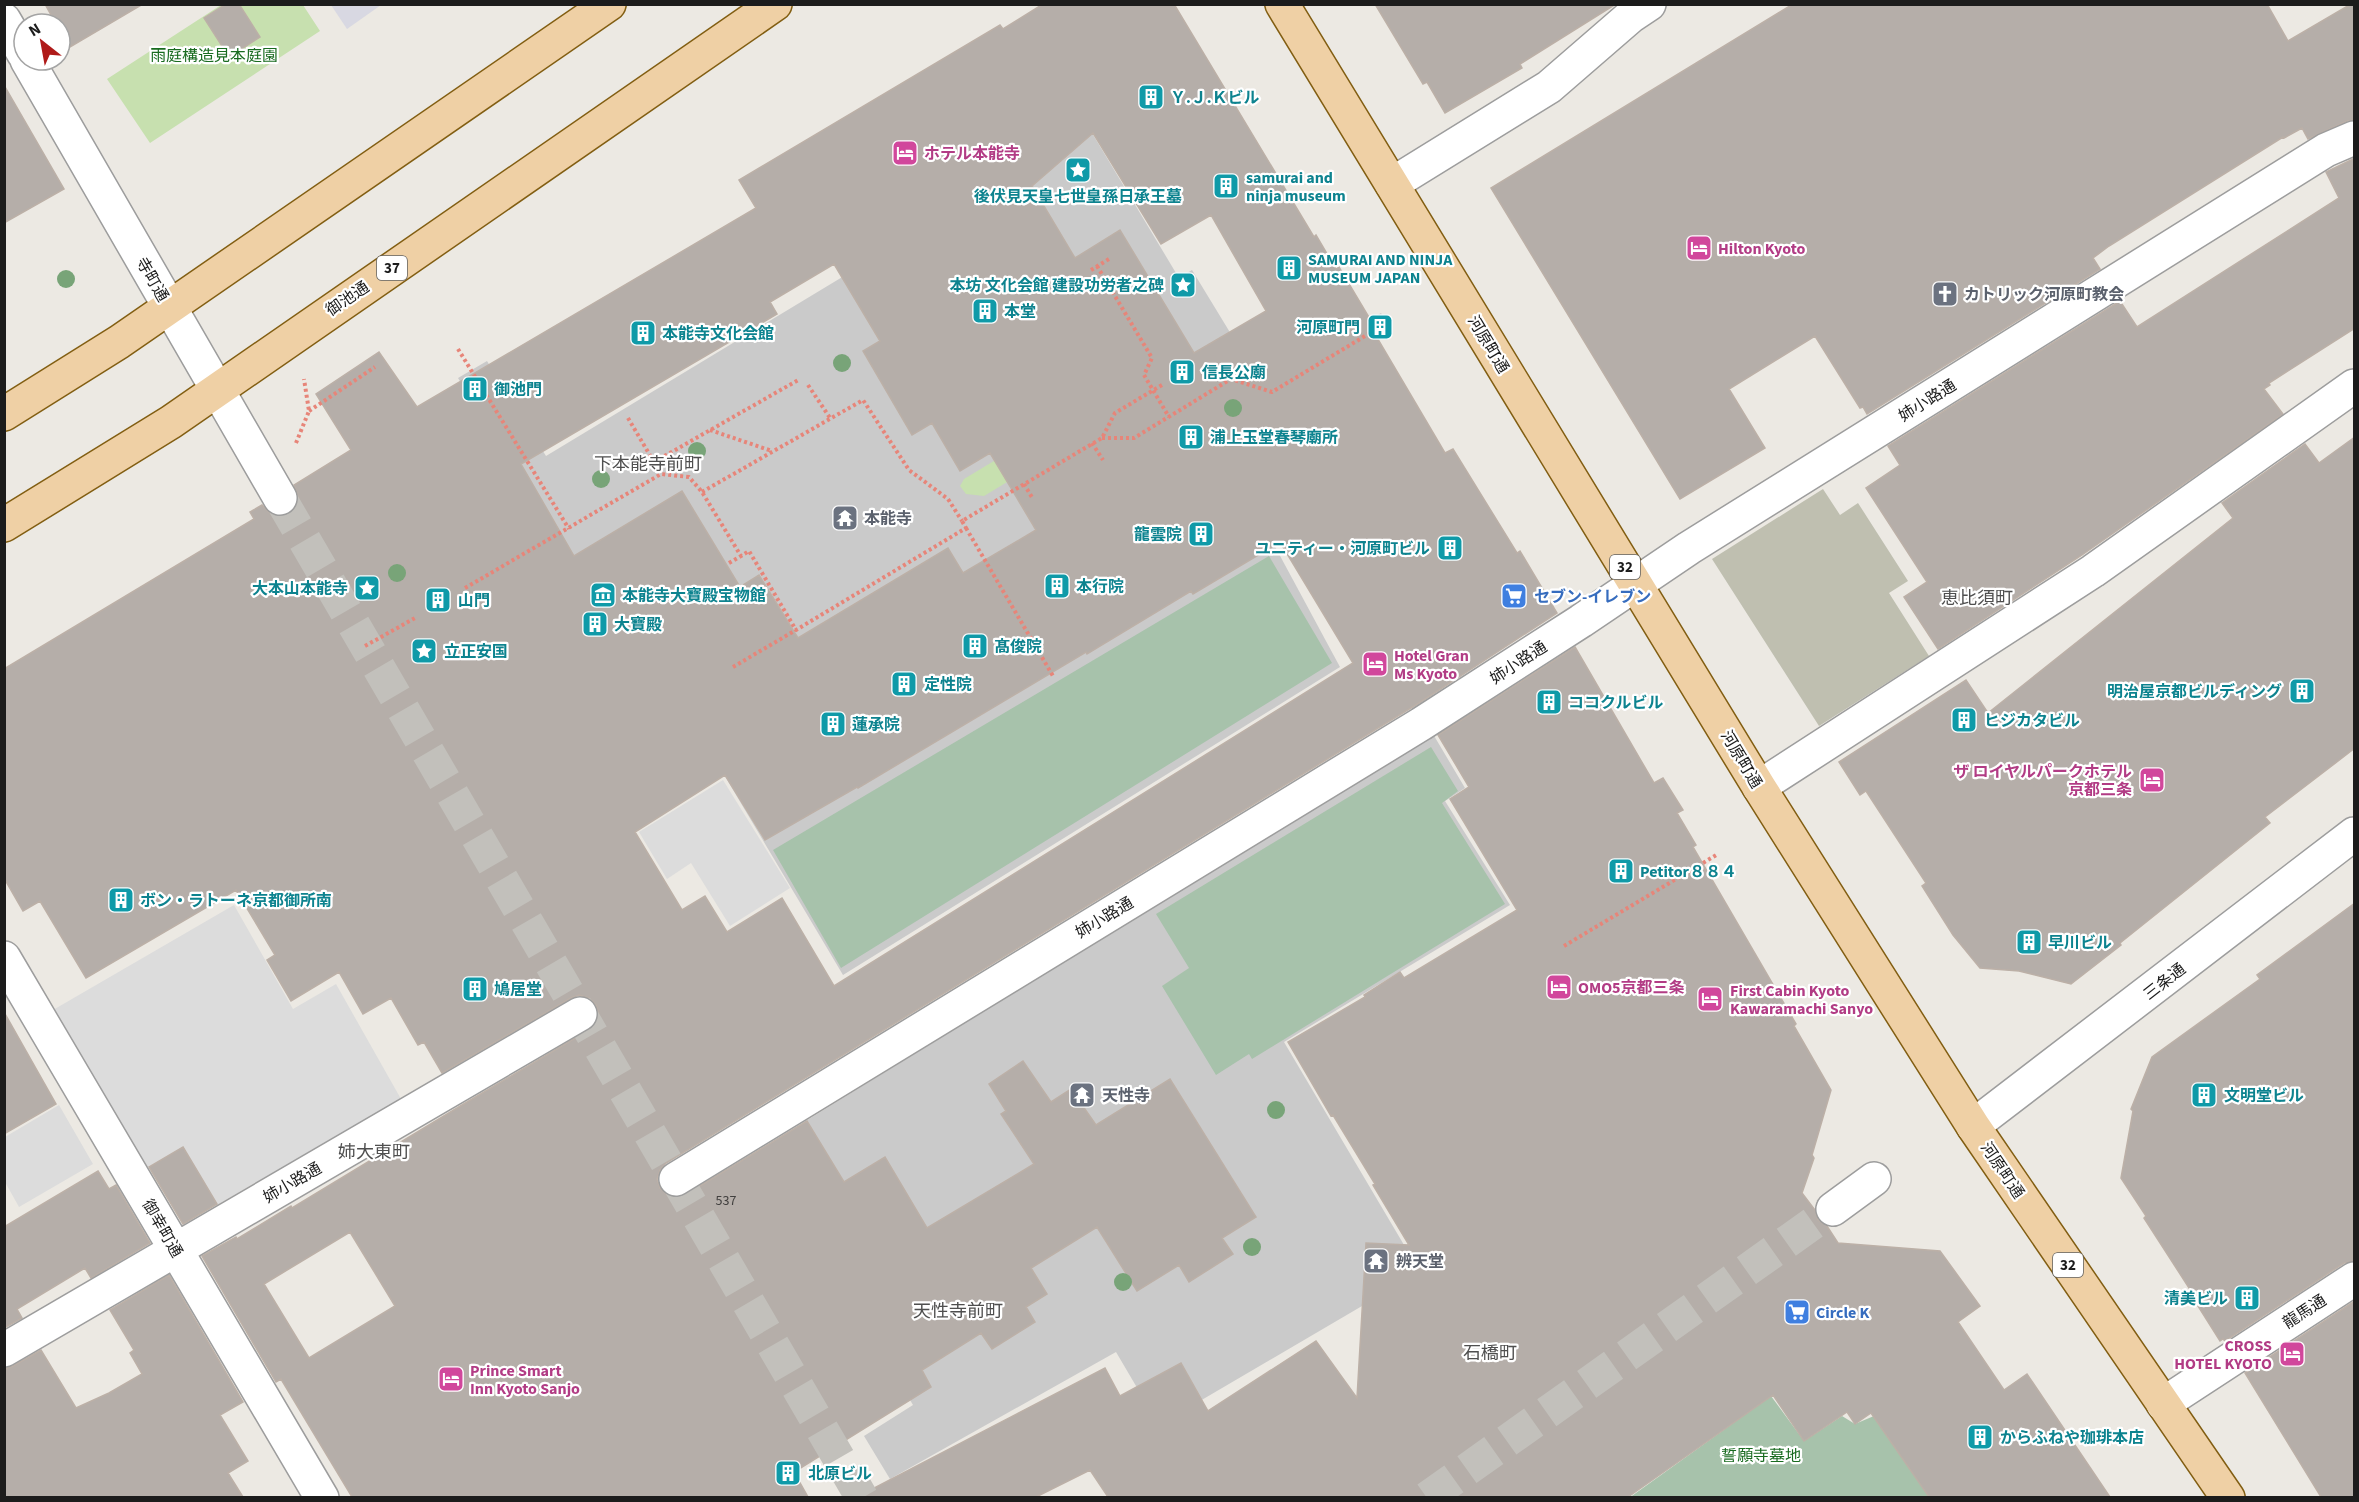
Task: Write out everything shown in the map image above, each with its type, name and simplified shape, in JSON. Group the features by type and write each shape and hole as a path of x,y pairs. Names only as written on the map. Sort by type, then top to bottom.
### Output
{"main road":[{"path":"4,414 119,342 609,4"},
{"name":"御池通","path":"4,525 171,422 775,4"},
{"name":"河原町通","path":"1282,4 1759,787 1973,1126 2228,1497"}],"street":[{"path":"1392,184 1550,87 1631,16 1649,4"},
{"path":"4,21 12,34"},
{"name":"寺町通","path":"34,72 280,498"},
{"name":"姉小路通","path":"676,1179 1421,724 1698,542 2326,150 2355,138"},
{"path":"1759,787 2093,571 2355,386"},
{"name":"三条通","path":"1973,1126 2355,834"},
{"name":"御幸町通","path":"4,958 322,1497"},
{"name":"姉小路通","path":"4,1350 580,1014"},
{"path":"1833,1209 1874,1179"},
{"name":"龍馬通","path":"2163,1404 2355,1279"}],"path":[{"path":"1091,270 1109,259"},
{"path":"1097,266 1152,358 1144,375 1169,417"},
{"path":"962,521 1102,438 1134,438 1231,379 1272,392 1390,321"},
{"path":"458,349 569,529"},
{"path":"309,411 375,367"},
{"path":"293,450 309,411 304,378"},
{"path":"654,462 800,379"},
{"path":"808,385 830,418"},
{"path":"1102,438 1115,413 1161,385"},
{"path":"702,492 863,400 909,470 948,499 1053,676"},
{"path":"628,418 661,474"},
{"path":"710,430 772,451"},
{"path":"1092,443 1103,460"},
{"path":"465,588 661,474 688,477 702,492 741,556"},
{"path":"1024,484 1033,499"},
{"path":"733,667 966,528"},
{"path":"729,563 748,551 796,630"},
{"path":"365,646 415,618"},
{"path":"1564,946 1718,854"}],"shaded area":[{"path":"331,5 381,5 347,29"},
{"name":"本能寺","path":"1089,128 1179,278 1192,270 1262,385 1381,313 1391,331 1216,437 1340,667 843,975 660,667 573,720 513,468 458,378 487,361 546,456"},
{"path":"1823,489 1840,515 1858,503 1908,581 1889,593 1929,656 1819,726 1712,559"},
{"name":"天性寺","path":"1433,734 1465,788 1445,801 1510,905 1284,1042 1420,1272 1159,1425 1116,1352 890,1479 864,1436 913,1405 762,1148"},
{"path":"723,780 790,888 730,926 691,863 667,879 639,832"},
{"path":"234,905 293,1009 336,984 401,1099 217,1205 183,1147 145,1169 53,1010"},
{"path":"59,1105 93,1164 19,1207 5,1182 5,1137"}],"green space":[{"name":"雨庭構造見本庭園","path":"221,5 303,5 320,31 150,143 107,79"},
{"path":"1128,380 1089,433 984,496 966,494 960,486 964,479"},
{"path":"1269,556 1332,663 841,968 773,850"},
{"path":"1431,747 1458,791 1442,803 1505,904 1252,1059 1249,1054 1216,1075 1162,986 1189,968 1156,914"},
{"name":"誓願寺墓地","path":"1771,1396 1804,1441 1842,1416 1855,1424 1881,1413 1903,1443 1903,1459 1929,1497 1629,1498"}],"building":[{"path":"45,4 143,4 72,46 72,12 49,12"},
{"path":"226,4 239,4 260,37 229,57 204,18"},
{"path":"1043,4 1174,4 1314,237 1316,235 1336,269 1339,267 1379,334 1376,336 1445,453 1453,449 1517,553 1520,551 1557,613 1419,703 666,1163 657,1179 660,1188 667,1195 676,1198 685,1195 807,1121 844,1182 885,1157 927,1228 1034,1164 1001,1114 1006,1111 989,1084 1023,1061 1051,1102 1071,1089 1096,1125 1170,1079 1256,1217 1222,1238 1233,1254 1189,1282 1179,1265 1137,1291 1097,1227 1031,1268 1047,1294 1026,1307 1035,1322 992,1349 981,1333 922,1370 931,1387 794,1472 808,1497 352,1497 281,1379 276,1382 202,1256 236,1237 237,1239 291,1206 292,1208 589,1030 597,1023 599,1014 596,1005 589,998 579,995 571,998 442,1073 424,1042 418,1045 391,998 363,1014 339,972 291,1001 267,960 275,955 236,890 86,978 40,901 23,911 4,878 4,669 254,519 250,512 262,505 271,514 281,517 290,514 299,499 294,485 351,450 316,394 379,352 417,407 756,208 739,180 1000,25 1003,29","holes":["1093,133 1161,244 1211,215 1266,311 1194,353 1120,230 1075,258 1032,186","834,264 880,341 863,351 912,435 932,423 960,471 990,453 1036,530 963,573 948,548 798,638 759,575 740,587 682,491 574,556 521,464 777,314 770,302","1280,542 1353,663 834,986 782,898 727,932 705,896 682,910 635,832 725,775 765,840 858,788 1191,591 1193,594","350,1232 395,1306 309,1358 264,1284"]},
{"path":"1375,4 1616,4 1520,64 1522,68 1445,113 1427,82 1423,84"},
{"path":"1793,4 2267,4 2288,41 2351,4 2355,4 2355,120 2347,121 2308,139 2302,128 2283,137 2109,246 2093,258 2100,269 1867,414 1863,407 1860,408 1815,336 1729,389 1765,448 1680,499 1491,188"},
{"path":"4,85 64,189 4,223"},
{"path":"2355,158 2355,328 2269,383 2270,385 2264,389 2283,414 2082,555 1938,649 1904,597 1927,582 1866,488 1900,465 1888,446 2120,301 2137,327 2339,198 2326,172"},
{"path":"2355,437 2355,748 2265,817 2270,823 2071,984 2019,971 1980,968 1953,935 1922,886 1926,883 1866,791 1860,795 1839,762 1966,680 1988,713 2233,518 2222,503 2305,444 2319,463"},
{"path":"1575,647 1654,783 1663,778 1683,810 1677,813 1696,845 1693,847 1796,1024 1794,1026 1831,1090 1812,1155 1814,1158 1802,1193 1815,1210 1818,1220 1827,1226 1838,1243 1940,1251 1980,1306 1958,1322 2004,1390 2027,1374 2110,1497 1929,1497 1871,1413 1855,1424 1847,1412 1804,1441 1773,1395 1628,1497 1108,1497 1090,1470 1036,1497 857,1497 1105,1368 1120,1396 1181,1363 1208,1411 1316,1341 1357,1398 1366,1243 1409,1245 1373,1185 1375,1184 1333,1115 1331,1116 1288,1042 1365,997 1364,995 1400,972 1404,978 1517,910 1450,799 1469,787 1438,735"},
{"path":"2355,903 2355,1261 2344,1263 2225,1341 2223,1339 2220,1341 2121,1178 2133,1111 2131,1109 2152,1057 2260,979 2257,975"},
{"path":"4,1012 56,1104 4,1134"},
{"path":"183,1147 217,1204 183,1224 149,1167"},
{"path":"98,1171 109,1189 116,1185 150,1243 91,1278 85,1268 17,1309 22,1318 4,1328 4,1227"},
{"path":"169,1275 243,1402 220,1415 248,1461 228,1473 243,1497 4,1497 4,1369 41,1350 76,1408 109,1393 142,1374 130,1353 134,1350 110,1310"},
{"path":"2355,1301 2355,1497 2321,1497 2245,1373"}],"tunnel":[{"path":"280,498 862,1498"},
{"path":"1427,1498 1833,1209"}],"place":[{"name":"Ｙ.Ｊ.Ｋビル","path":"1151,97"},
{"name":"ホテル本能寺","path":"905,153"},
{"name":"後伏見天皇七世皇孫日承王墓","path":"1078,170"},
{"name":"samurai and ninja museum","path":"1226,186"},
{"name":"Hilton Kyoto","path":"1699,248"},
{"name":"SAMURAI AND NINJA MUSEUM JAPAN","path":"1289,268"},
{"name":"本坊 文化会館 建設功労者之碑","path":"1183,285"},
{"name":"カトリック河原町教会","path":"1945,294"},
{"name":"本堂","path":"985,311"},
{"name":"河原町門","path":"1380,327"},
{"name":"本能寺文化会館","path":"643,333"},
{"name":"信長公廟","path":"1182,372"},
{"name":"御池門","path":"475,389"},
{"name":"浦上玉堂春琴廟所","path":"1191,437"},
{"name":"本能寺","path":"845,518"},
{"name":"龍雲院","path":"1201,534"},
{"name":"ユニティー・河原町ビル","path":"1450,548"},
{"name":"本行院","path":"1057,586"},
{"name":"大本山本能寺","path":"367,588"},
{"name":"本能寺大寶殿宝物館","path":"603,595"},
{"name":"セブン-イレブン","path":"1514,596"},
{"name":"山門","path":"438,600"},
{"name":"大寶殿","path":"595,624"},
{"name":"髙俊院","path":"975,646"},
{"name":"立正安国","path":"424,651"},
{"name":"Hotel Gran Ms Kyoto","path":"1375,664"},
{"name":"定性院","path":"904,684"},
{"name":"明治屋京都ビルディング","path":"2302,691"},
{"name":"ココクルビル","path":"1549,702"},
{"name":"ヒジカタビル","path":"1964,720"},
{"name":"蓮承院","path":"833,724"},
{"name":"ザ ロイヤルパークホテル 京都三条","path":"2152,780"},
{"name":"Petitor８８４","path":"1621,871"},
{"name":"ボン・ラトーネ京都御所南","path":"121,900"},
{"name":"早川ビル","path":"2029,942"},
{"name":"OMO5京都三条","path":"1559,987"},
{"name":"鳩居堂","path":"475,989"},
{"name":"First Cabin Kyoto Kawaramachi Sanyo","path":"1710,999"},
{"name":"天性寺","path":"1082,1095"},
{"name":"文明堂ビル","path":"2204,1095"},
{"name":"辨天堂","path":"1376,1261"},
{"name":"清美ビル","path":"2247,1298"},
{"name":"Circle K","path":"1797,1312"},
{"name":"CROSS HOTEL KYOTO","path":"2292,1354"},
{"name":"Prince Smart Inn Kyoto Sanjo","path":"451,1379"},
{"name":"からふねや珈琲本店","path":"1980,1437"},
{"name":"北原ビル","path":"788,1473"}],"district":[{"name":"下本能寺前町","path":"648,464"},
{"name":"恵比須町","path":"1977,598"},
{"name":"姉大東町","path":"374,1152"},
{"name":"天性寺前町","path":"958,1311"},
{"name":"石橋町","path":"1490,1353"}]}
